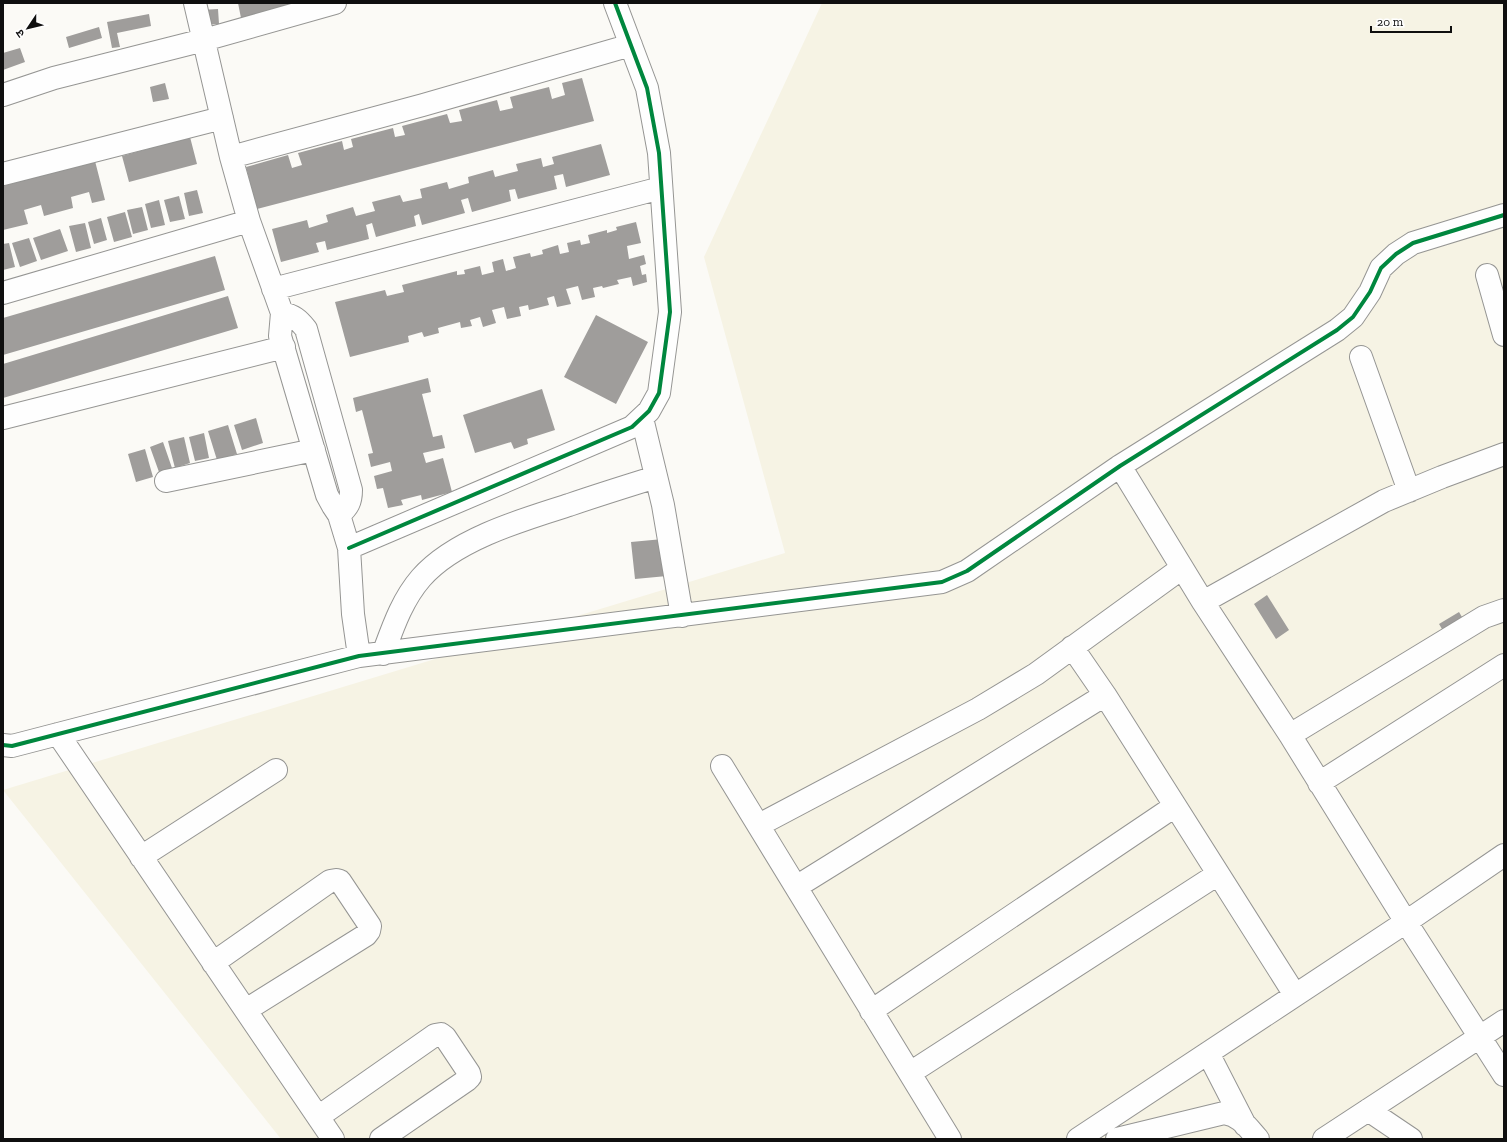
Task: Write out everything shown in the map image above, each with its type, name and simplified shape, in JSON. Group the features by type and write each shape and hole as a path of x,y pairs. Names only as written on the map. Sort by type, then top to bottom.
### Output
{"street":[{"path":"195,3 231,157 249,221 282,313 280,336 327,495 339,514 349,548 353,614 359,656"},
{"path":"3,95 54,78 204,40 335,3"},
{"path":"349,548 632,427 649,411 659,393 670,312 658,153 647,88 615,3"},
{"path":"231,157 424,105 632,45"},
{"path":"3,174 222,118"},
{"path":"273,290 661,188"},
{"path":"3,745 12,746 359,656 942,582 967,571 1120,466 1330,334 1353,317 1370,292 1381,268 1396,254 1413,243 1504,215"},
{"path":"3,293 249,221"},
{"path":"1487,275 1504,335"},
{"path":"282,313 292,316 306,329 350,490 351,499 347,507 339,514"},
{"path":"3,418 284,347"},
{"path":"1361,358 1409,491"},
{"path":"642,418 663,505 682,616"},
{"path":"166,481 314,450"},
{"path":"1203,602 1384,501 1504,454"},
{"path":"1120,466 1203,602 1290,735 1406,922 1504,1075"},
{"path":"383,654 401,606 420,578 442,558 496,530 656,477"},
{"path":"758,825 978,709 1036,674 1182,568"},
{"path":"1290,735 1484,617 1504,610"},
{"path":"1072,647 1105,695 1295,995"},
{"path":"1319,783 1504,665"},
{"path":"796,887 1105,695"},
{"path":"58,734 333,1139"},
{"path":"722,766 950,1139"},
{"path":"141,856 276,770"},
{"path":"871,1011 1175,806"},
{"path":"1078,1139 1406,922 1504,855"},
{"path":"910,1073 1218,874"},
{"path":"213,963 330,881 336,880 340,882 370,926 369,931 366,935 246,1010"},
{"path":"1324,1139 1504,1021"},
{"path":"318,1117 435,1034 441,1034 449,1043 469,1073 470,1077 381,1139"},
{"path":"1208,1053 1252,1133"},
{"path":"1368,1110 1412,1139"},
{"path":"1117,1139 1224,1113 1232,1114 1239,1118 1252,1133"}],"shaded area":[{"path":"822,3 1504,3 1504,1139 281,1139 3,790 785,553 704,257"}],"building":[{"path":"238,3 299,3 300,8 241,18"},
{"path":"218,9 219,24 203,25 201,10"},
{"path":"149,14 151,26 117,33 120,47 112,48 107,22"},
{"path":"99,27 102,38 69,48 66,37"},
{"path":"20,48 25,62 3,70 3,53"},
{"path":"582,78 594,121 257,209 246,167 288,155 292,168 302,165 298,153 342,141 344,150 353,147 351,139 393,128 395,137 405,135 402,126 447,114 450,123 462,121 459,110 497,100 500,111 513,108 510,97 549,87 552,99 565,95 562,83"},
{"path":"165,83 169,99 153,102 150,87"},
{"path":"190,137 197,164 129,182 122,156"},
{"path":"601,144 610,175 566,187 563,174 554,176 557,189 518,199 515,189 509,190 511,201 472,212 468,198 461,200 465,213 422,225 419,214 414,216 416,226 376,237 372,223 366,225 369,239 327,250 325,241 316,243 319,252 281,262 272,229 307,220 309,228 328,222 326,215 353,207 356,216 375,211 372,202 400,195 403,202 422,198 420,189 447,182 449,189 469,183 468,177 493,170 495,177 518,171 516,164 541,158 543,167 554,164 552,157"},
{"path":"95,161 105,200 92,203 89,192 71,197 73,208 44,216 41,205 24,210 28,224 3,230 3,186"},
{"path":"197,190 203,213 189,216 184,193"},
{"path":"179,196 185,219 170,222 164,200"},
{"path":"159,200 165,225 151,228 145,204"},
{"path":"142,207 148,230 133,234 127,210"},
{"path":"125,212 132,237 114,242 107,217"},
{"path":"101,218 107,240 94,244 88,222"},
{"path":"636,222 641,243 627,246 629,259 644,255 646,264 640,266 642,275 646,274 647,282 633,286 631,277 617,280 619,284 603,288 602,286 593,288 595,297 582,300 578,286 566,289 571,304 557,307 554,296 547,298 549,305 529,310 528,305 519,307 521,316 507,319 504,307 492,310 496,323 483,327 480,317 470,320 472,326 461,328 460,322 438,328 439,333 424,337 422,332 408,336 409,342 350,357 335,302 385,290 387,296 404,292 402,285 457,271 457,275 465,274 464,270 480,266 482,275 494,272 492,262 503,259 506,271 516,268 513,257 530,253 531,257 543,254 542,250 558,245 560,254 569,252 567,243 580,240 581,245 590,243 588,235 607,230 607,233 617,230 616,227"},
{"path":"85,223 91,248 76,252 69,226"},
{"path":"60,229 68,251 41,260 33,238"},
{"path":"29,238 37,261 20,267 12,243"},
{"path":"9,243 15,267 3,270 3,244"},
{"path":"215,256 225,290 3,355 3,318"},
{"path":"228,296 238,328 3,398 3,364"},
{"path":"596,315 648,342 616,404 564,377"},
{"path":"428,378 431,392 422,394 433,437 442,435 445,448 423,453 426,463 443,458 452,492 422,500 421,495 401,500 403,505 388,508 383,488 377,489 374,476 392,471 390,462 371,467 368,454 373,453 362,410 356,412 353,398"},
{"path":"542,389 555,430 527,439 528,444 514,449 511,442 475,453 463,415"},
{"path":"256,418 263,443 242,450 234,425"},
{"path":"228,425 237,454 217,460 208,431"},
{"path":"204,433 209,458 195,461 189,437"},
{"path":"184,437 190,463 175,468 168,441"},
{"path":"163,442 172,468 159,472 150,447"},
{"path":"145,449 153,477 136,482 128,454"},
{"path":"663,539 667,576 635,579 631,542"},
{"path":"1267,595 1289,630 1276,639 1254,604"},
{"path":"1459,612 1465,622 1445,634 1439,624"}],"cycle path":[{"path":"349,548 632,427 649,411 659,393 670,312 659,153 647,88 615,3"},
{"path":"3,745 12,746 359,656 942,582 967,571 1120,466 1337,330 1353,317 1370,292 1381,268 1396,254 1413,243 1504,215"}]}
